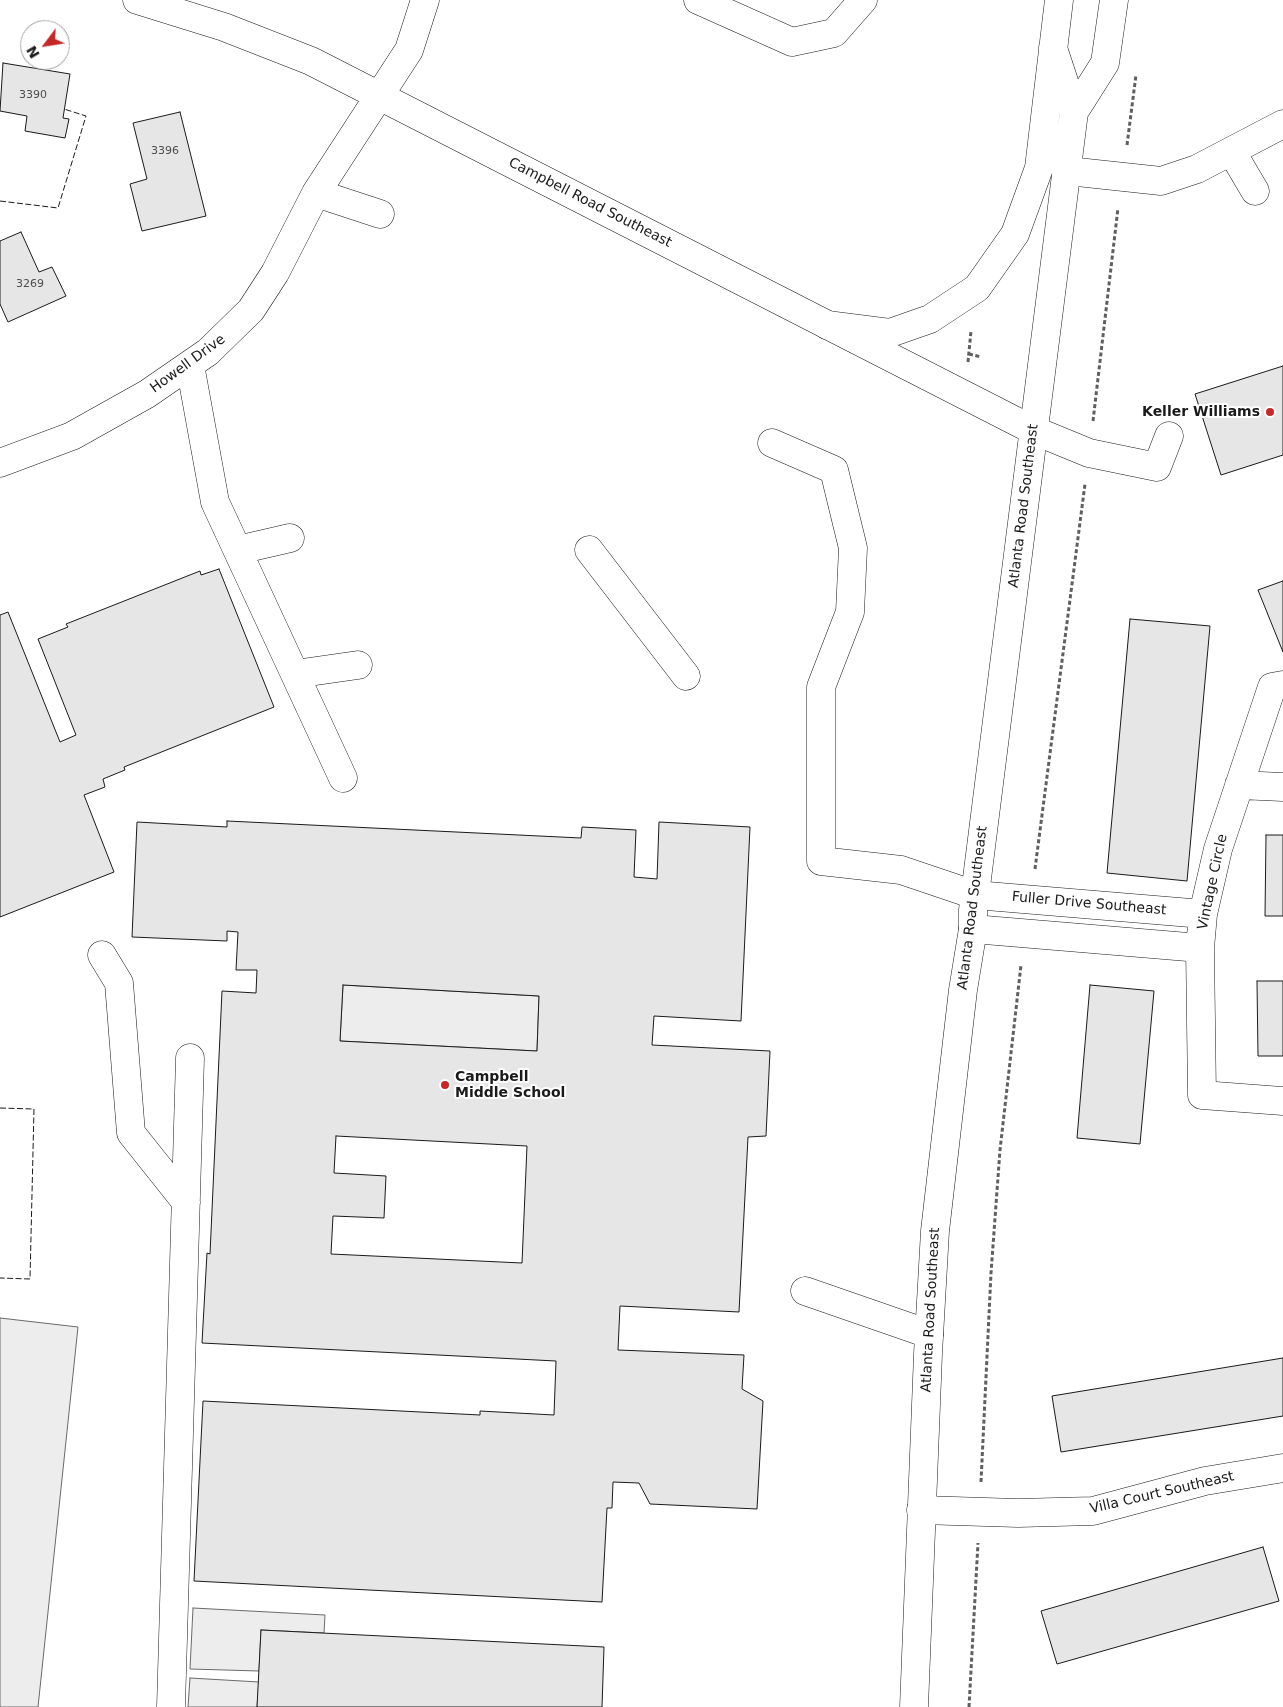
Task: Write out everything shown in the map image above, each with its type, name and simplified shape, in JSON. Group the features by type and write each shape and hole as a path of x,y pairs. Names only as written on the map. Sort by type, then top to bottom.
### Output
{"street":[{"name":"Campbell Road Southeast","path":"136,0 224,27 311,61 1033,430 1089,453 1157,467 1169,436"},
{"name":"Howell Drive","path":"0,463 72,436 147,394 190,365 231,332 251,310 275,273 316,193 409,50 425,0"},
{"path":"698,0 792,42 834,33 863,0"},
{"name":"Atlanta Road Southeast","path":"914,1707 929,1334 946,1130 963,990 973,929 975,895 1074,112 1053,48 1059,0"},
{"name":"Atlanta Road Southeast","path":"1074,112 1106,63 1114,0"},
{"path":"827,325 890,334 930,319 977,288 1015,234 1039,168 1053,48"},
{"path":"1068,171 1160,181 1197,169 1283,124"},
{"path":"1232,152 1255,191"},
{"path":"316,193 380,214"},
{"path":"190,365 215,502 343,778"},
{"name":"Fuller Drive Southeast","path":"772,443 834,470 853,548 850,612 821,687 821,861 901,870 975,895 1030,898 1203,914"},
{"path":"238,550 290,538"},
{"path":"589,550 686,676"},
{"path":"295,674 358,665"},
{"name":"Vintage Circle","path":"1283,684 1272,688 1218,850 1203,914 1200,948 1202,1095 1283,1102"},
{"path":"1239,785 1283,787"},
{"path":"973,929 1200,948"},
{"path":"102,954 119,983 131,1133 186,1202"},
{"path":"171,1707 190,1058"},
{"path":"805,1291 929,1334"},
{"name":"Villa Court Southeast","path":"921,1510 1093,1510 1205,1480 1283,1468"}],"path":[{"path":"1030,898 1089,453 1136,69"},
{"path":"968,362 972,322"},
{"path":"969,354 981,357"},
{"path":"969,1707 1000,1150 1024,932"}],"shaded area":[{"path":"343,985 539,996 537,1051 340,1041"},
{"path":"0,1318 78,1327 38,1707 0,1707"},
{"path":"193,1608 325,1615 324,1633 261,1630 259,1671 190,1669"},
{"path":"190,1678 259,1682 257,1707 188,1707"}],"building":[{"path":"3,63 20,66 20,70 46,70 70,74 63,118 69,119 65,138 25,131 27,116 0,111"},
{"path":"180,112 206,216 142,231 130,184 147,179 133,123"},
{"path":"21,232 39,272 52,267 66,296 8,322 0,304 0,241"},
{"path":"1283,366 1283,455 1221,475 1195,394"},
{"path":"219,569 274,707 124,767 125,770 103,779 105,787 84,795 114,872 0,917 0,615 8,612 60,742 76,735 38,639 68,627 66,624 200,571 201,575"},
{"path":"1283,581 1283,652 1258,590"},
{"path":"1130,619 1210,626 1187,881 1107,873"},
{"path":"227,821 581,838 582,827 636,830 634,877 657,879 659,822 750,827 741,1021 654,1016 652,1045 770,1051 766,1136 748,1137 739,1312 620,1306 618,1350 744,1355 742,1389 763,1401 757,1509 650,1504 639,1483 613,1482 612,1508 607,1508 602,1602 194,1581 203,1401 480,1415 480,1411 554,1415 556,1361 202,1343 207,1253 210,1254 222,991 256,993 257,970 236,970 238,932 227,931 227,941 132,937 137,822 227,827","holes":["343,985 539,996 537,1051 340,1041","336,1136 527,1146 522,1263 331,1254 333,1216 384,1218 386,1176 334,1173"]},
{"path":"1266,835 1283,835 1283,916 1265,916"},
{"path":"1257,981 1283,981 1283,1056 1258,1056"},
{"path":"1090,985 1154,991 1140,1144 1077,1138"},
{"path":"1283,1358 1283,1416 1061,1452 1052,1396"},
{"path":"1263,1547 1279,1601 1057,1664 1041,1611"},
{"path":"261,1630 604,1647 602,1707 257,1707"}],"fence":[{"path":"0,201 58,208 86,116 64,109"},
{"path":"0,1108 34,1109 30,1279 0,1278"}],"place":[{"name":"Keller Williams","path":"1270,412"},
{"name":"Campbell Middle School","path":"445,1085"}]}
